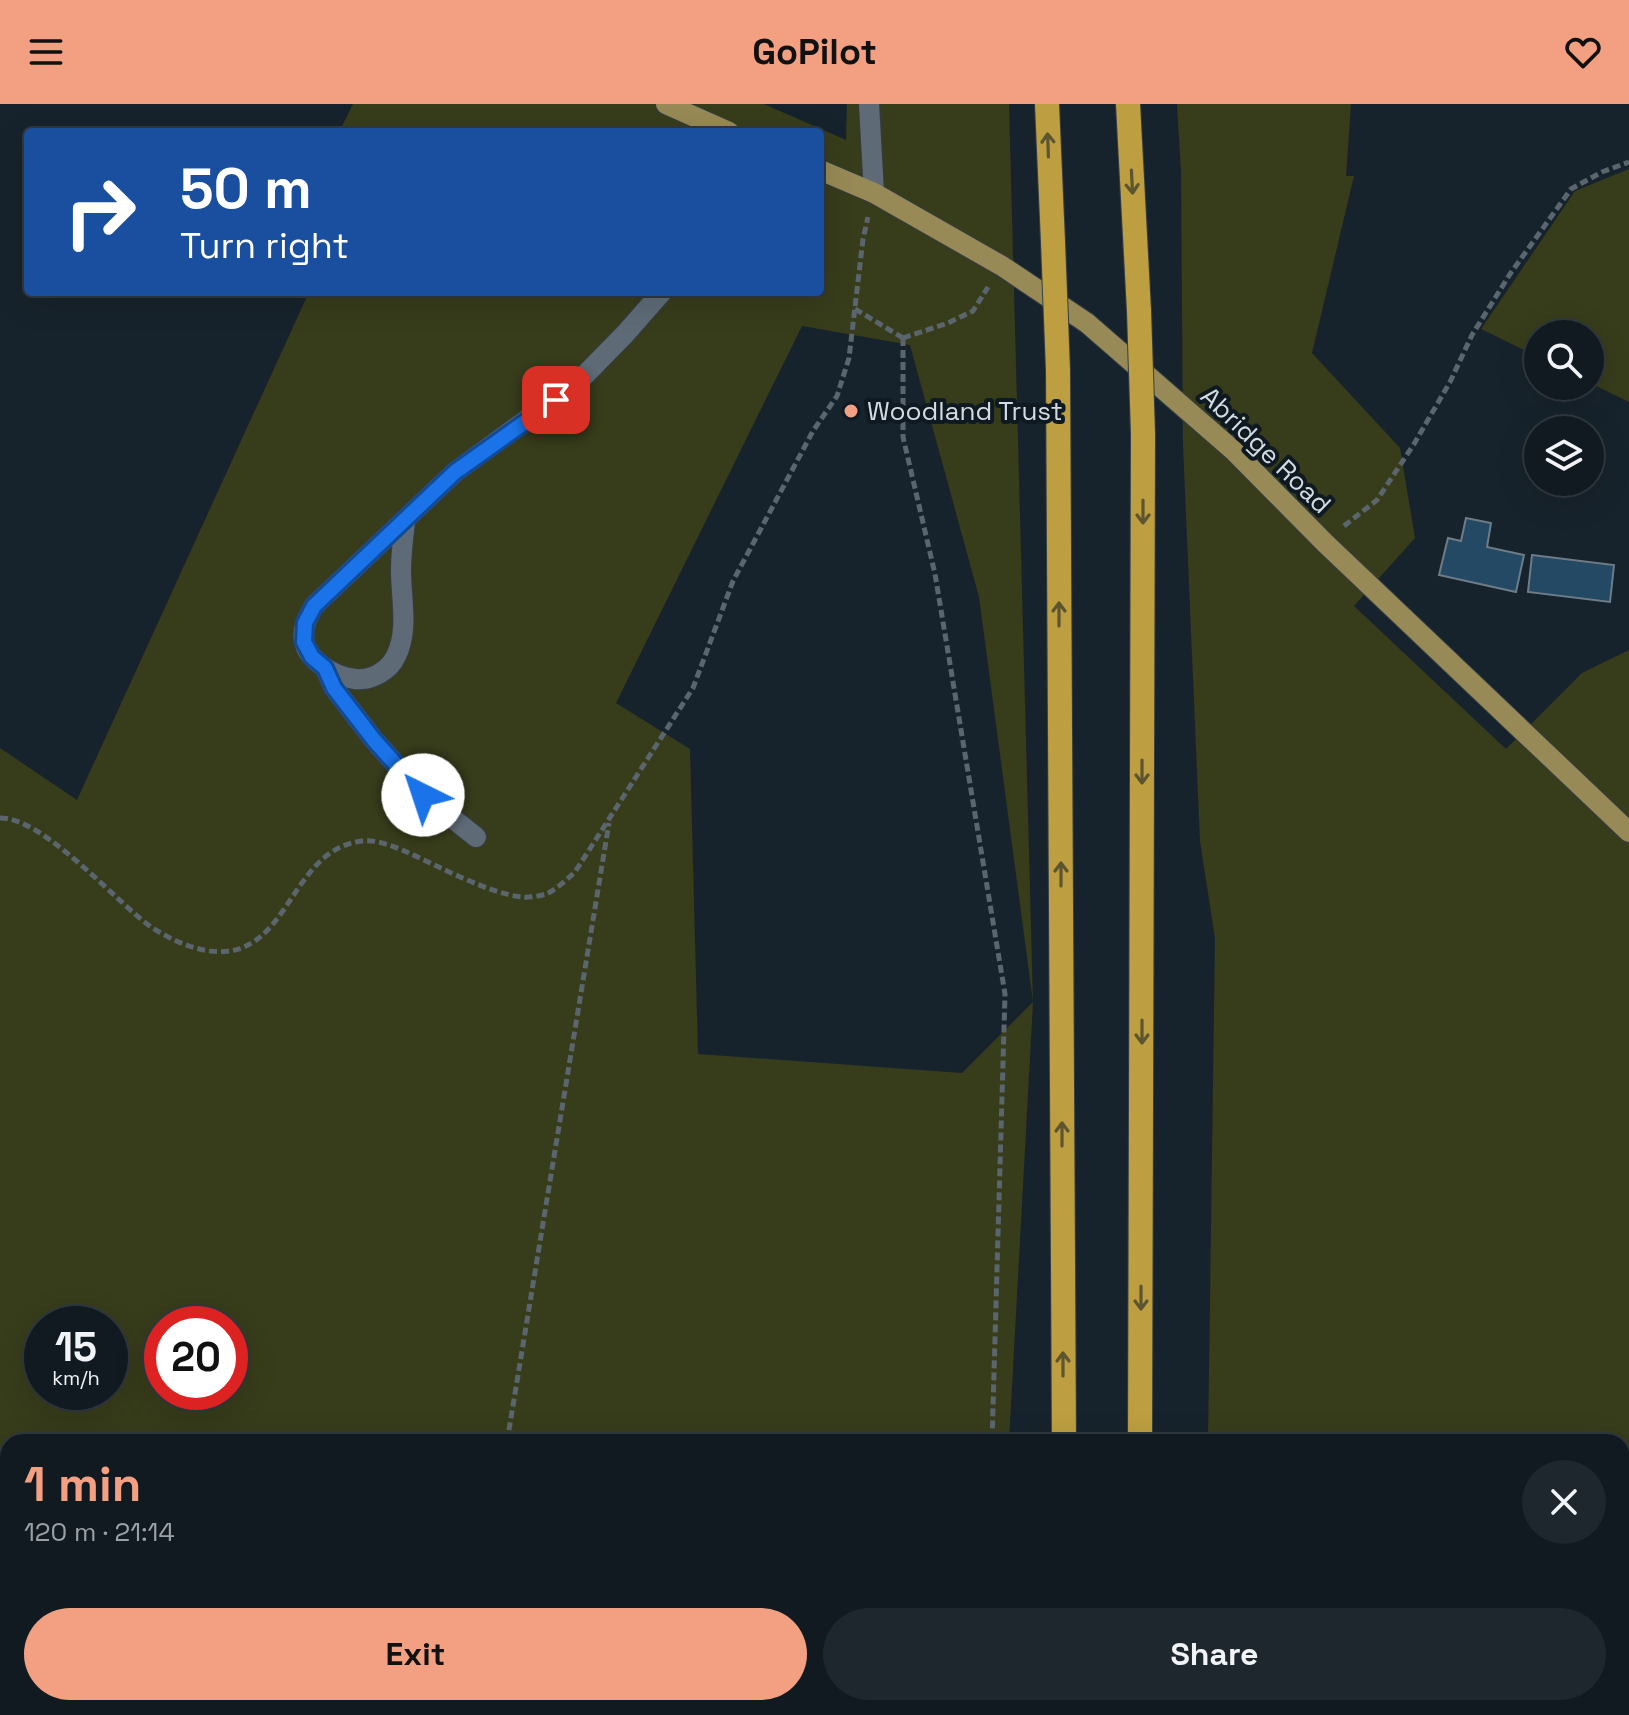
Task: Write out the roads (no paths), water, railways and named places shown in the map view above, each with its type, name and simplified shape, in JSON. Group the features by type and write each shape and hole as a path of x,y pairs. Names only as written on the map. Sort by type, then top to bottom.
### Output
{"highway":[{"path":"1047,104 1058,370 1064,1434"},
{"path":"1128,104 1143,434 1140,1434"}],"main road":[{"path":"666,104 720,128"},
{"name":"Abridge Road","path":"824,172 874,193 1002,266 1087,323 1234,451 1325,543 1629,832"}],"street":[{"path":"869,104 874,193"},
{"path":"405,522 401,571 403,622 395,659 386,670 357,680 325,668 312,657 304,642 305,623 314,606 455,472 577,383 658,296"},
{"path":"325,668 334,688 374,740 423,795 476,837"}],"place":[{"name":"Woodland Trust","path":"851,411"}]}
